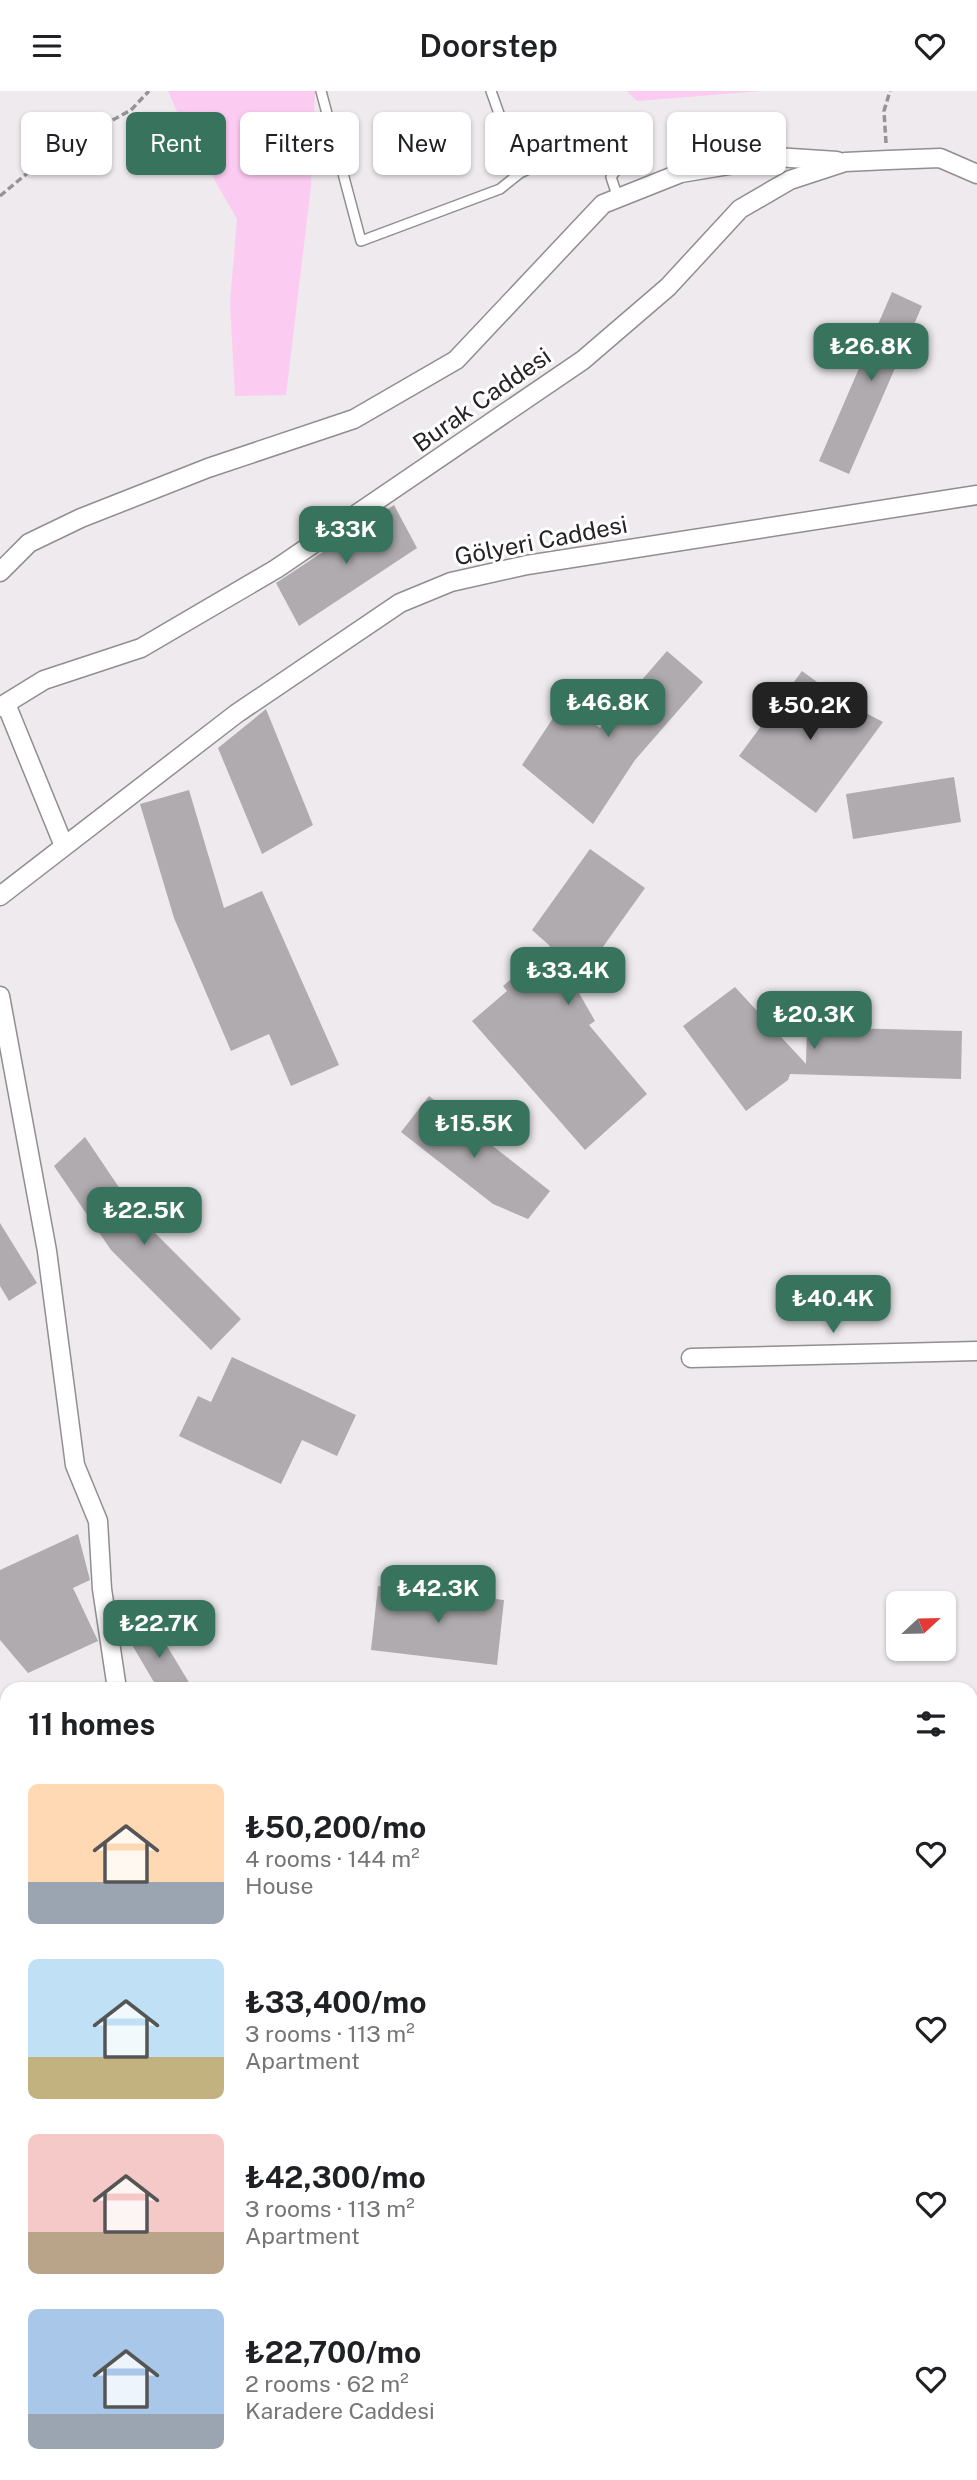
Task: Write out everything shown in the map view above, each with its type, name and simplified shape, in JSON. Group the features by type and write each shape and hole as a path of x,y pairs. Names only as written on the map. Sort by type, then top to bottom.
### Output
{"street":[{"path":"0,572 29,543 81,518 208,468 354,419 456,359 603,204 681,173 776,157 845,162"},
{"name":"Burak Caddesi","path":"3,705 44,680 141,648 276,569 583,360 668,288 740,209 790,180 845,162 940,158 977,174"},
{"name":"Gölyeri Caddesi","path":"0,896 236,714 400,603 451,582 527,565 977,495"},
{"path":"3,705 64,846"},
{"path":"0,996 47,1251 75,1465 98,1521 102,1588 116,1682"},
{"path":"691,1358 977,1351"}],"lane":[{"path":"321,91 361,241 500,189 518,175"},
{"path":"491,91 498,112"},
{"path":"612,175 618,198"}],"path":[{"path":"0,196 49,155 131,110 149,91"},
{"path":"888,160 884,111 890,91"}],"shaded area":[{"path":"168,91 315,91 314,112 240,112 240,175 311,175 286,395 235,396 230,303 237,219 212,175 226,175 226,112 177,112"},
{"path":"627,91 761,91 637,101"}],"building":[{"path":"892,292 922,306 849,474 819,461"},
{"path":"394,505 417,548 299,626 276,583"},
{"path":"667,651 703,682 635,760 593,824 522,765 565,700 600,728"},
{"path":"802,671 843,701 883,722 816,813 739,756"},
{"path":"266,709 313,825 262,854 218,748"},
{"path":"954,777 961,822 853,839 846,794"},
{"path":"189,790 224,908 262,891 339,1065 291,1086 269,1034 231,1051 174,918 140,804"},
{"path":"590,849 645,888 575,986 595,1021 589,1025 647,1094 585,1150 472,1021 507,991 503,986 550,946 532,930"},
{"path":"735,987 806,1064 807,1027 962,1031 961,1079 790,1074 788,1080 746,1111 683,1026"},
{"path":"429,1096 550,1191 528,1219 493,1204 401,1132"},
{"path":"85,1137 139,1217 241,1319 211,1350 111,1250 54,1166"},
{"path":"0,1223 37,1283 9,1301 0,1286"},
{"path":"232,1357 356,1415 337,1456 302,1440 281,1484 179,1436 198,1396 211,1402"},
{"path":"78,1534 90,1580 73,1588 98,1641 28,1673 0,1640 0,1570"},
{"path":"378,1586 504,1600 497,1665 371,1650"},
{"path":"153,1623 189,1682 154,1682 128,1638"}]}
